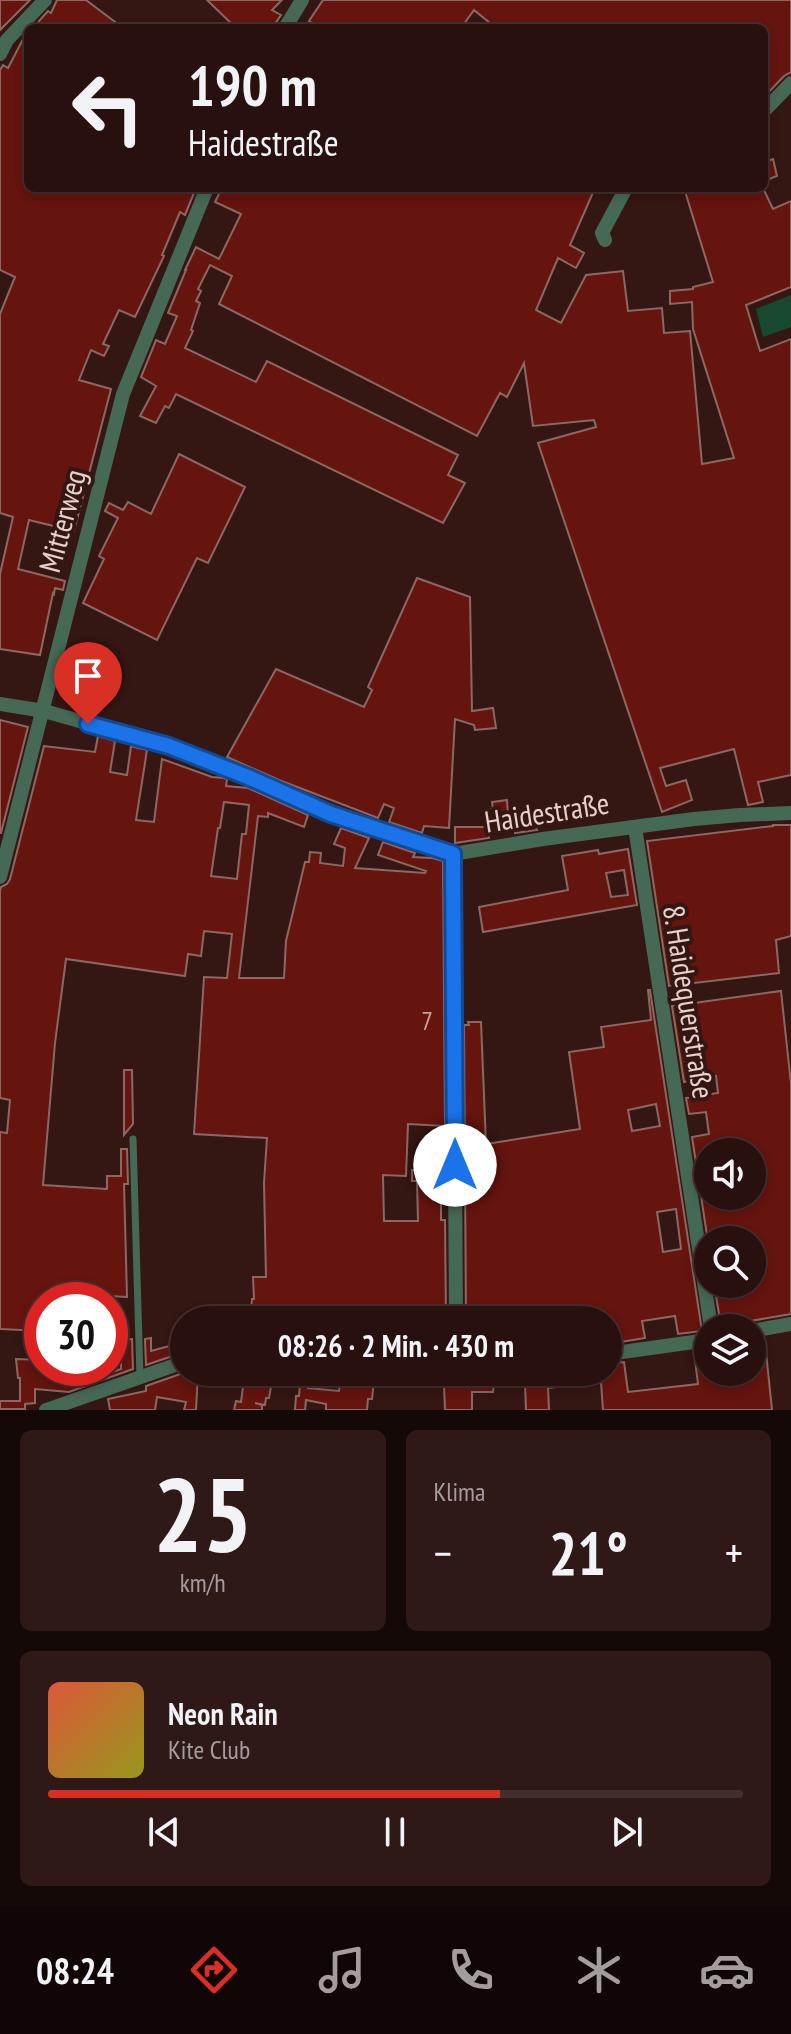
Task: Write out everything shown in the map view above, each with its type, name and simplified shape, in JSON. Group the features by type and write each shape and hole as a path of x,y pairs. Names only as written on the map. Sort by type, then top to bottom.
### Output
{"street":[{"path":"0,54 7,40 45,0"},
{"path":"287,24 302,0"},
{"path":"768,107 791,83"},
{"name":"Mitterweg","path":"0,877 123,394 205,192"},
{"path":"605,240 602,233 624,192"},
{"name":"Haidestraße","path":"0,704 44,711 169,746 331,814 453,854 635,827 740,815 791,813"},
{"name":"8. Haidequerstraße","path":"635,827 709,1314"},
{"path":"453,854 456,1306"},
{"path":"766,1328 791,1324"},
{"path":"622,1352 694,1342"},
{"path":"46,1410 170,1367"}],"lane":[{"path":"133,1139 140,1377"}],"shaded area":[{"path":"791,295 791,327 763,337 756,309"}],"building":[{"path":"0,0 30,0 0,30"},
{"path":"57,0 86,0 118,24 38,24 48,11 51,13"},
{"path":"207,0 282,0 272,10 281,15 275,24 232,24"},
{"path":"323,0 791,0 791,72 768,93 768,24 491,24 474,10 464,24 314,24 309,21"},
{"path":"24,42 24,192 194,192 185,215 180,212 164,256 135,317 119,310 103,344 109,346 104,356 91,350 79,380 111,389 74,531 29,520 18,569 65,581 63,590 55,588 53,593 40,655 0,649 0,574 13,517 0,513 0,314 15,277 0,270 0,70 3,65 8,68"},
{"path":"773,159 777,176 768,179 768,161"},
{"path":"220,192 593,192 570,245 584,253 576,268 558,258 536,310 561,323 586,275 623,271 628,311 662,308 664,333 690,331 702,464 734,458 693,329 692,302 670,304 670,291 693,289 713,282 685,192 765,192 773,209 791,201 791,287 746,305 760,351 791,339 791,775 758,782 763,802 748,805 734,749 660,768 666,786 686,780 692,800 662,812 538,443 596,427 594,420 533,426 524,363 507,397 500,393 477,436 219,304 232,276 210,265 198,289 201,291 196,301 200,303 185,348 256,382 267,361 458,455 448,475 465,483 443,523 176,394 156,423 140,416 156,386 141,377 156,340 165,344 177,316 168,313 196,247 219,259 241,214 215,202"},
{"path":"179,454 245,487 208,563 197,558 157,640 83,603 104,559 99,556 118,518 105,511 109,503 123,510 128,502 151,514"},
{"path":"417,578 470,597 472,711 493,708 496,728 475,730 474,725 455,719 449,828 424,826 422,833 389,822 394,808 384,804 378,818 227,757 276,669 364,707 372,690 368,687"},
{"path":"0,720 28,727 1,833 0,833"},
{"path":"98,736 115,741 110,772 127,775 131,746 147,750 136,820 154,822 162,759 212,777 227,779 226,786 248,788 308,815 304,827 268,813 268,817 258,816 239,978 284,978 286,941 305,862 309,862 310,852 321,853 320,863 343,866 345,848 334,844 341,828 369,838 355,868 425,873 378,855 383,842 415,853 413,857 443,861 445,1126 408,1124 406,1176 383,1175 384,1221 418,1221 417,1181 412,1181 412,1170 427,1170 428,1155 445,1156 441,1220 445,1220 446,1306 251,1306 253,1277 266,1277 264,1183 267,1138 194,1134 204,977 227,978 232,934 204,931 201,956 188,954 185,976 66,959 55,1043 43,1185 107,1189 107,1176 121,1176 121,1149 127,1149 128,1184 124,1184 127,1282 24,1282 24,1330 0,1329 0,1132 7,1133 10,1100 0,1098 0,891 10,879 44,746 95,752","holes":["224,802 249,805 246,834 242,834 237,879 211,876"]},
{"path":"507,800 508,816 534,812 537,830 489,832 489,838 455,843 455,827 485,827 483,810 493,809 492,802"},
{"path":"791,825 791,936 776,940 779,973 669,986 647,841"},
{"path":"628,849 637,905 483,932 479,907 568,890 562,856 598,850 599,854","holes":["624,870 628,895 611,897 606,873"]},
{"path":"650,990 694,1279 694,1298 697,1298 699,1314 694,1314 694,1332 678,1334 675,1316 642,1321 645,1338 622,1342 622,1306 466,1306 464,1025 481,1022 486,1144 580,1129 569,1052 604,1047 601,1027 651,1020","holes":["656,1104 660,1126 632,1131 628,1110","676,1209 681,1249 663,1252 657,1212"]},
{"path":"781,991 791,1084 791,1314 766,1318 766,1314 719,1314 716,1298 766,1298 766,1226 706,1226 703,1210 766,1210 766,1138 694,1138 694,1150 692,1137 709,1134 706,1112 689,1114 686,1098 718,1093 716,1076 684,1082 672,1006"},
{"path":"124,1070 132,1070 133,1124 124,1135"},
{"path":"151,1338 151,1351 170,1346 170,1357 146,1365 145,1339"},
{"path":"132,1339 133,1369 128,1371 128,1340"},
{"path":"766,1352 772,1410 603,1410 601,1386 622,1386 622,1362 628,1392 694,1384 766,1386"},
{"path":"16,1359 24,1359 24,1386 86,1386 69,1392 35,1389 35,1403 25,1404 25,1409 0,1409 0,1401 20,1401"},
{"path":"170,1378 170,1386 197,1386 196,1410 184,1410 186,1402 157,1397 155,1410 110,1410 108,1399 146,1391 146,1386"},
{"path":"243,1386 271,1386 265,1405 255,1403 262,1405 262,1410 234,1410 236,1401 241,1402"},
{"path":"300,1386 339,1391 340,1386 373,1386 367,1410 326,1410 326,1404 306,1400 305,1410 295,1410 296,1396 299,1396"},
{"path":"444,1386 494,1386 493,1392 472,1392 472,1410 445,1410"},
{"path":"525,1386 566,1386 548,1388 549,1410 526,1410"}],"route":[{"path":"88,724 169,746 331,814 453,854 455,1165"}]}
